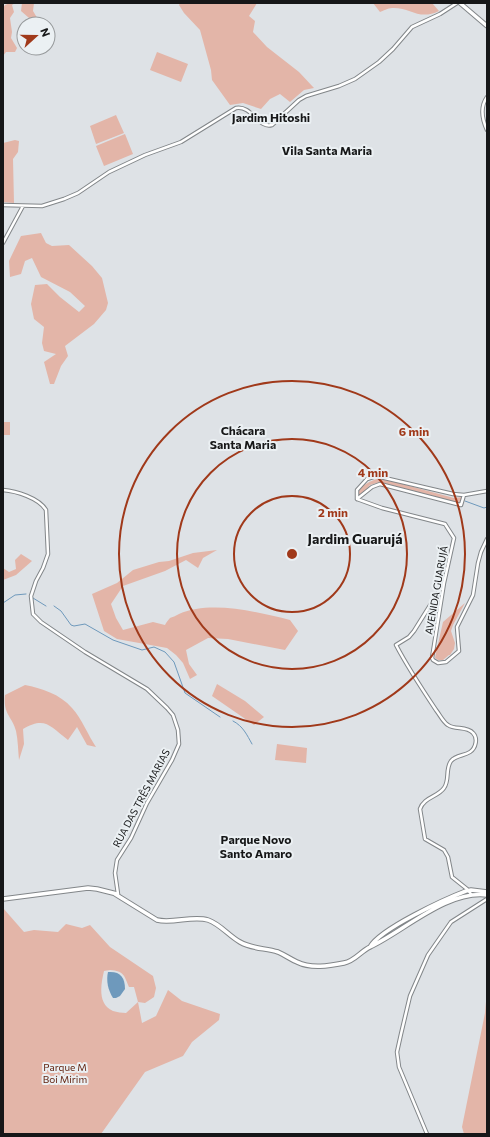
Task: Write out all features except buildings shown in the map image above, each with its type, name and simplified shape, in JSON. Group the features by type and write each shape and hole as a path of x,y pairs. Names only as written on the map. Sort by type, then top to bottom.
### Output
{"main road":[{"path":"460,3 487,26"},
{"path":"3,899 88,888 97,889 121,895 147,914 163,921 199,918 207,919 247,946 277,952 309,966 324,966 349,962 420,916 470,893 487,892"},
{"path":"470,893 487,895"}],"street":[{"path":"3,205 45,205 78,193 108,173 145,155 181,142 236,108 245,108 265,125 272,125 299,100 306,96 339,86 355,79 379,62 393,49 412,27 432,18 457,3"},
{"path":"487,97 482,115 487,130"},
{"path":"3,243 23,206"},
{"path":"353,490 357,490 372,477 382,476 453,494 487,491"},
{"path":"357,499 372,487 380,484 461,505 464,494"},
{"name":"RUA DAS TRÊS MARIAS","path":"3,490 16,491 37,501 44,506 46,513 48,554 44,568 36,582 31,596 34,614 41,622 85,652 147,689 173,715 178,730 179,744 172,760 147,802 131,838 117,860 115,873 117,894"},
{"path":"357,490 357,499"},
{"name":"AVENIDA GUARUJÁ","path":"357,499 382,508 445,524 454,538 444,583 432,658 435,662 443,664 459,651 457,627 473,595 478,563 487,539"},
{"path":"444,583 414,632 396,645 427,697 446,724 469,730 473,732 476,738 472,751 458,757 450,763 445,787 425,801 420,809 425,838 444,850 448,857 451,874 470,893"},
{"path":"438,592 442,594"},
{"path":"427,1134 398,1064 397,1049 402,1027 410,996 422,968 428,955 447,926 455,918 487,900"}],"green space":[{"path":"15,3 12,5 14,12 10,18 12,32 11,38 16,46 16,50 15,52 6,52 3,56 3,8 5,5"},
{"path":"22,3 34,3 33,11 36,16 27,16 21,11"},
{"path":"180,3 257,3 249,16 255,21 253,32 267,47 299,72 314,88 304,90 290,102 280,94 270,99 261,109 243,103 230,105 212,80 211,70 200,30 184,13 179,5"},
{"path":"373,3 432,3 439,11 426,15 404,9 392,8 380,12"},
{"path":"157,52 188,64 181,82 150,70"},
{"path":"116,115 124,133 96,144 90,126"},
{"path":"125,134 133,154 104,166 96,146"},
{"path":"15,140 19,141 18,152 13,159 14,203 3,202 3,143"},
{"path":"41,233 46,243 52,246 69,245 92,266 102,278 108,303 106,310 94,324 65,346 68,356 61,366 54,384 50,384 44,362 56,354 44,351 42,343 44,327 34,319 31,304 35,285 47,284 60,297 79,312 85,306 70,292 41,277 32,258 25,261 21,274 10,277 9,261 21,236"},
{"path":"3,422 10,422 10,435 3,435"},
{"path":"380,478 454,498 462,497 460,503 380,482 370,485 361,496 358,495 363,486"},
{"path":"217,550 203,558 198,568 186,560 165,571 123,586 111,604 116,618 123,630 153,622 165,625 170,618 192,610 205,608 234,609 290,620 298,631 285,650 228,639 208,638 186,650 189,664 197,675 190,679 183,663 167,648 117,639 104,631 92,594 117,583 133,570 193,553"},
{"path":"21,554 32,561 16,575 3,580 3,568 9,572 16,569 15,560"},
{"path":"465,603 451,631 455,643 454,649 450,655 443,660 438,660 435,658 443,622"},
{"path":"217,684 245,701 264,717 254,725 212,696"},
{"path":"25,685 50,692 67,703 79,717 96,747 87,745 77,727 68,740 47,724 37,723 23,729 24,744 19,760 16,731 5,707 5,695"},
{"path":"277,744 307,748 306,763 275,760"},
{"name":"Parque M Boi Mirim","path":"3,908 24,932 34,930 58,932 66,924 82,928 90,925 110,947 153,976 156,988 154,997 145,1003 138,1002 142,1023 156,1016 168,990 182,1001 220,1014 219,1020 192,1042 183,1056 145,1072 101,1134 3,1134","holes":["104,971 118,971 123,974 129,987 134,987 138,1002 126,1013 113,1011 104,1004 101,993"]},
{"path":"487,990 487,1134 464,1134 462,1127 485,1013"}],"water":[{"path":"108,972 119,974 124,981 125,989 120,996 116,998 113,998 109,989 107,982"}],"waterway":[{"path":"465,501 484,508 487,507"},
{"path":"3,603 15,595 26,594"},
{"path":"33,598 46,606"},
{"path":"54,606 61,611 71,625 74,626 85,624 113,640 142,650 154,647 165,652 174,662 185,693 220,717"},
{"path":"233,721 242,728 252,744"}],"district":[{"name":"Jardim Hitoshi","path":"271,118"},
{"name":"Vila Santa Maria","path":"327,151"},
{"name":"Chácara Santa Maria","path":"243,438"},
{"name":"Jardim Guarujá","path":"355,539"},
{"name":"Parque Novo Santo Amaro","path":"256,847"}]}
